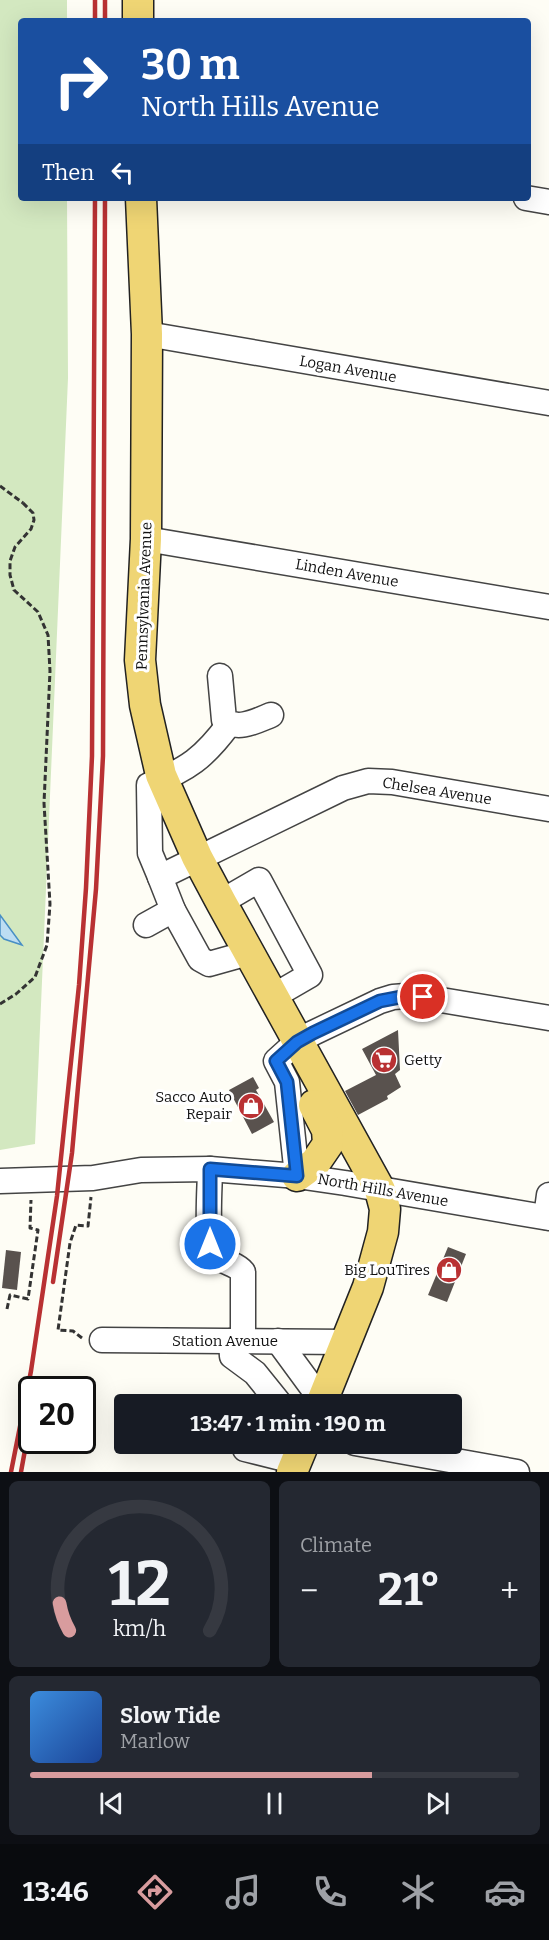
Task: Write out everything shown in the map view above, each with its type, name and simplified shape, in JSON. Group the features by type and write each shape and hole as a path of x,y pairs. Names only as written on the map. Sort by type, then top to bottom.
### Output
{"main road":[{"path":"138,0 138,18"},
{"name":"Pennsylvania Avenue","path":"141,201 147,334 146,539 140,660 145,705 163,779 197,857 380,1190"},
{"path":"297,1042 303,1112 327,1130 328,1144 315,1163 297,1176"},
{"path":"318,1394 347,1342 368,1287 383,1232 385,1209 380,1190"}],"street":[{"path":"531,199 549,202"},
{"name":"Logan Avenue","path":"147,334 549,403"},
{"name":"Linden Avenue","path":"146,539 549,607"},
{"path":"220,676 224,720 230,724 247,725 271,715"},
{"path":"230,724 215,743 186,768 149,785 150,853 173,910 200,960 209,964 247,951"},
{"name":"Chelsea Avenue","path":"160,877 197,857 343,788 368,781 392,782 549,809"},
{"path":"220,902 260,880 310,975 272,997"},
{"path":"146,925 173,910"},
{"path":"297,1042 380,1001 406,996 549,1018"},
{"path":"210,1169 210,1244 217,1256 239,1267 243,1272 237,1341 232,1356 255,1373 273,1394"},
{"name":"North Hills Avenue","path":"0,1181 93,1178 141,1170 210,1169 297,1176 380,1190 548,1210"},
{"name":"Station Avenue","path":"94,1341 347,1342"},
{"path":"278,1341 316,1394"},
{"path":"272,1454 298,1459"},
{"path":"417,1454 517,1472"}],"path":[{"path":"0,486 33,513 34,520 31,529 15,547 10,561 10,575 14,590 38,612 48,635 50,671 44,803 49,914 47,945 35,977 16,994 0,1004"},
{"path":"7,1308 10,1295 28,1299 38,1230 30,1228 32,1192"},
{"path":"91,1196 88,1226 76,1225 70,1243 58,1330 73,1331 94,1341"}],"green space":[{"path":"0,0 67,0 67,18 18,18 18,201 67,201 68,378 35,1144 0,1150"}],"water":[{"path":"0,915 22,945 4,939 0,935"}],"building":[{"name":"Getty","path":"398,1030 400,1070 395,1074 401,1087 387,1096 388,1099 358,1115 345,1091 376,1075 362,1049"},
{"name":"Sacco Auto Repair","path":"253,1077 259,1088 256,1090 274,1122 252,1134 229,1090"},
{"name":"Big LouTires","path":"448,1247 466,1254 447,1302 428,1295"},
{"path":"6,1250 21,1252 17,1290 2,1288"}],"railway":[{"path":"95,0 95,18"},
{"path":"105,0 105,18"},
{"path":"11,1472 31,1371 57,1196 79,985 86,888 92,756 95,201"},
{"path":"53,1282 72,1153 96,889 103,756 105,201"},
{"path":"21,1472 24,1454"}],"place":[{"name":"Getty","path":"384,1060"},
{"name":"Sacco Auto Repair","path":"251,1106"},
{"name":"Big LouTires","path":"449,1270"}],"route":[{"path":"210,1244 210,1169 297,1176 287,1082 276,1061 297,1042 380,1001 393,997 423,997"}]}
